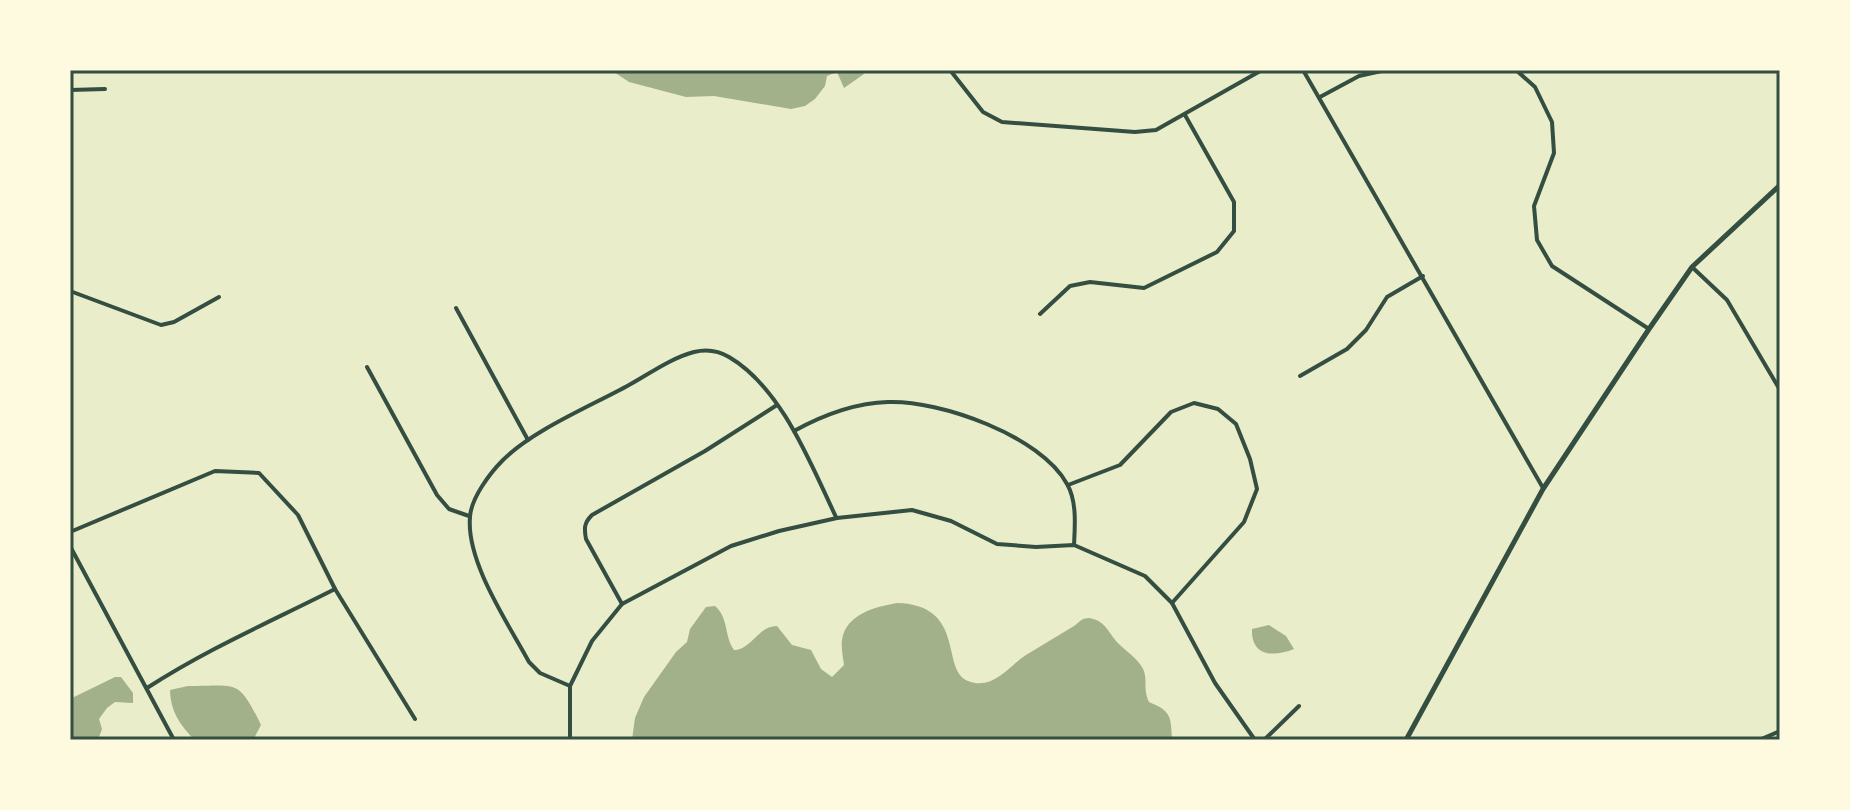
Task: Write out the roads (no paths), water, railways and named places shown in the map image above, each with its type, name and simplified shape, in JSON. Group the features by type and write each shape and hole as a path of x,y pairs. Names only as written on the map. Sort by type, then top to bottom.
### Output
{"main road":[{"path":"1406,740 1543,489 1649,329 1692,267 1780,185"}],"street":[{"path":"950,70 983,112 1002,122 1135,132 1156,130 1262,70"},
{"path":"1303,70 1543,489"},
{"path":"1320,97 1359,76 1386,70"},
{"path":"1516,70 1535,87 1552,122 1554,153 1534,206 1537,240 1552,266 1649,329"},
{"path":"70,90 105,89"},
{"path":"1040,314 1070,286 1090,282 1144,288 1217,252 1234,231 1234,202 1185,115"},
{"path":"1692,267 1727,300 1780,390"},
{"path":"1300,376 1347,349 1366,330 1387,297 1423,276"},
{"path":"70,291 161,325 174,322 219,297"},
{"path":"456,308 528,440"},
{"path":"570,686 555,681 529,662 475,556 469,516 481,488 502,460 528,440 678,359 708,350 731,358 759,381 794,431 837,518"},
{"path":"367,367 437,495 449,509 469,516"},
{"path":"794,431 852,407 885,402 916,402 955,410 1006,434 1045,458 1068,485 1076,520 1074,545"},
{"path":"1068,485 1120,465 1171,412 1194,403 1218,409 1236,424 1250,459 1257,489 1244,522 1172,603"},
{"path":"622,604 586,539 586,521 777,405"},
{"path":"70,532 215,471 259,473 298,515 335,589 415,719"},
{"path":"570,740 570,686 592,641 622,604 731,546 837,518 912,510 951,521 997,544 1036,547 1074,545 1145,576 1172,603 1215,683 1255,740"},
{"path":"70,546 174,740"},
{"path":"147,688 192,659 335,589"},
{"path":"1264,740 1299,706"},
{"path":"1759,740 1780,731"}]}
